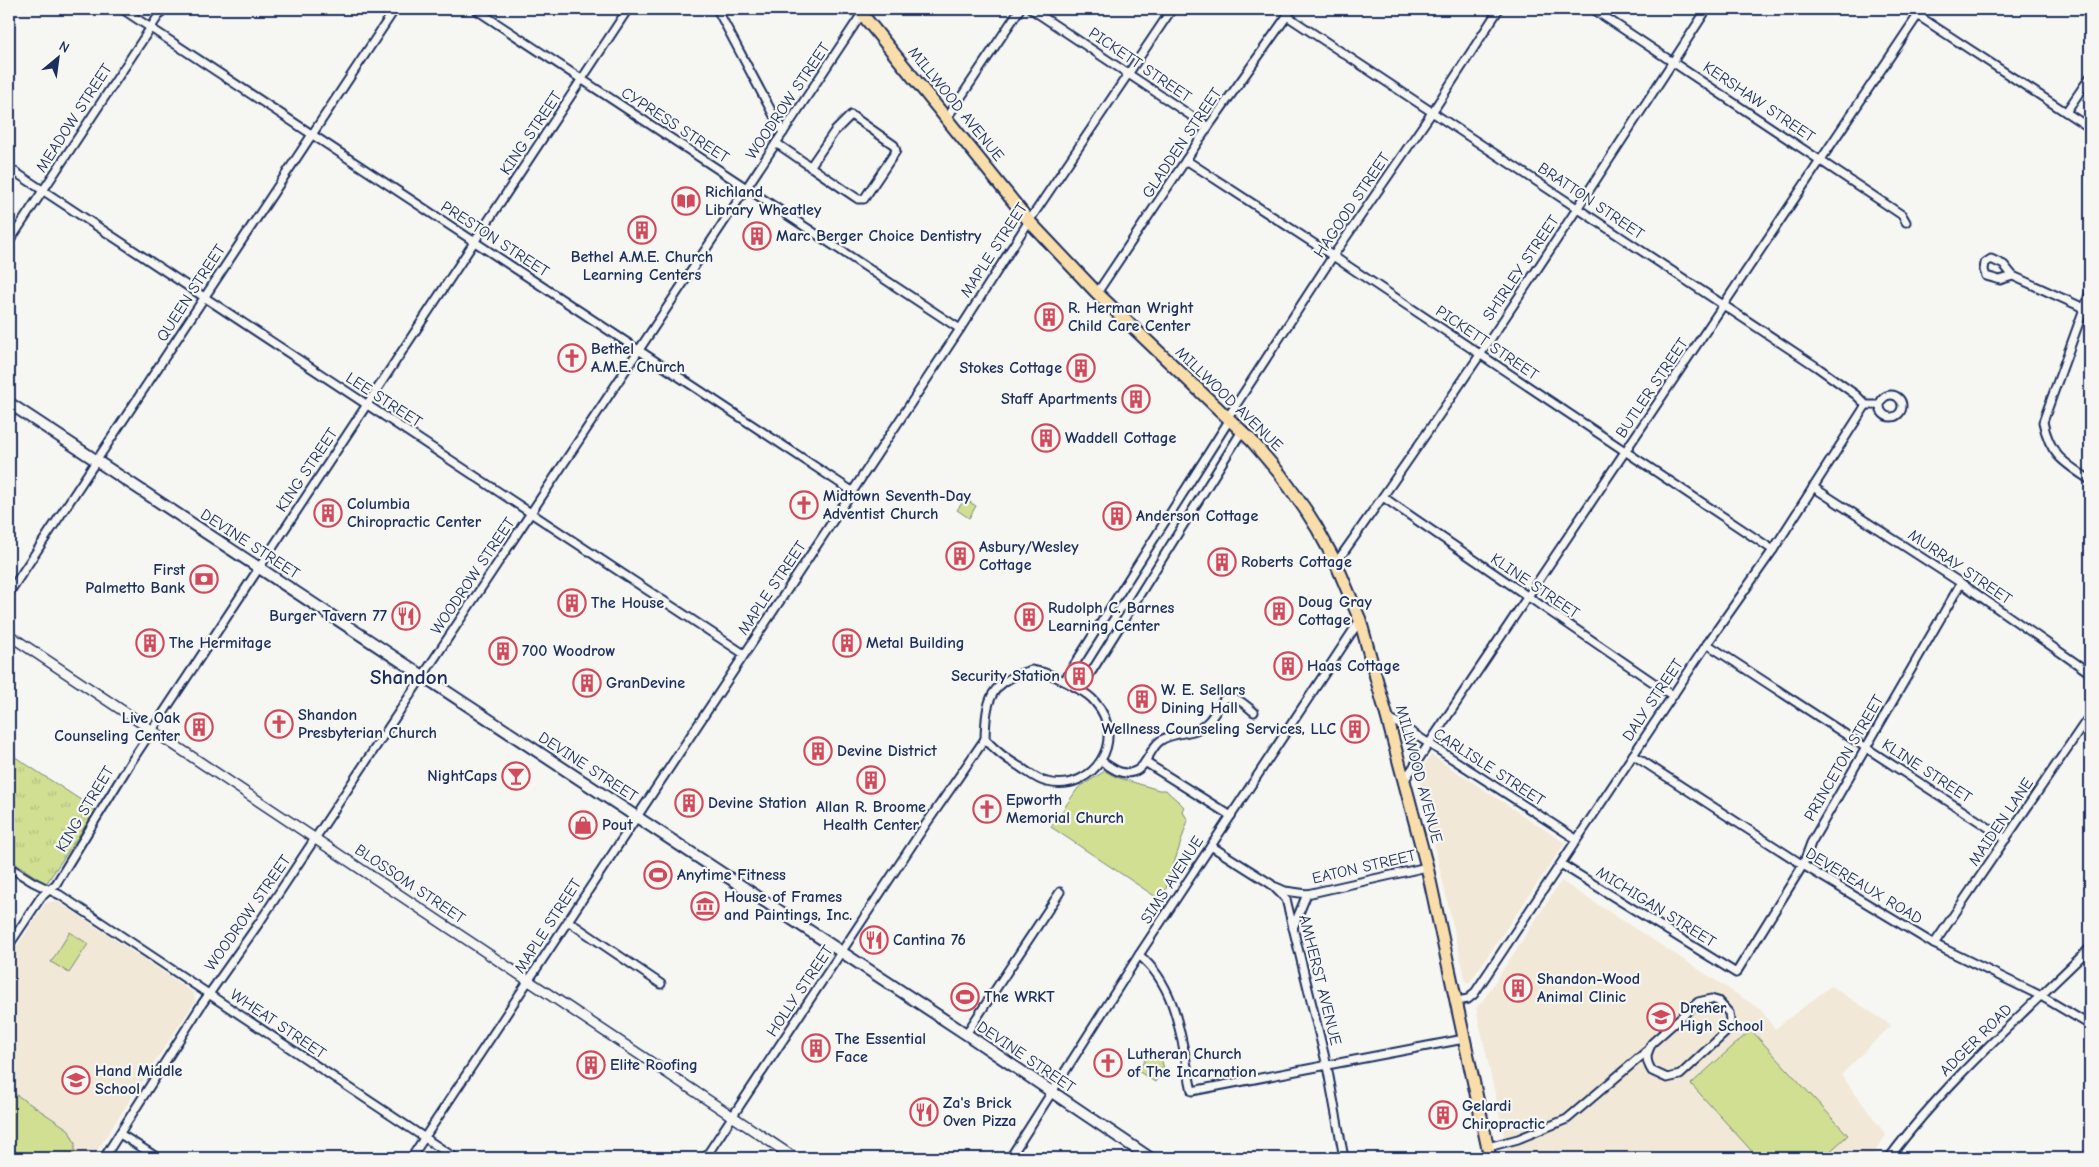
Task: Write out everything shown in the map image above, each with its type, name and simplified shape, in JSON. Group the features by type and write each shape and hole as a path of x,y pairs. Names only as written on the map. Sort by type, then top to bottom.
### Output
{"main road":[{"name":"MILLWOOD AVENUE","path":"861,10 1029,221 1097,293 1163,358 1242,431 1265,455 1306,508 1336,563 1360,620 1388,717 1427,867 1489,1152"},
{"name":"DEVINE STREET","path":"9,403 966,1034 1052,1094 1150,1158"}],"street":[{"name":"PRESTON STREET","path":"122,9 852,492"},
{"name":"MEADOW STREET","path":"9,242 163,9"},
{"name":"QUEEN STREET","path":"9,593 395,9"},
{"name":"CYPRESS STREET","path":"475,9 960,329"},
{"name":"KING STREET","path":"9,946 41,897 56,884 152,730 628,9"},
{"path":"717,9 783,133"},
{"path":"947,118 1020,9"},
{"name":"PICKETT STREET","path":"1031,9 1208,127"},
{"name":"MAPLE STREET","path":"411,1158 960,329 1029,221 1172,9"},
{"name":"GLADDEN STREET","path":"1097,293 1208,127 1292,9"},
{"name":"HAGOOD STREET","path":"1064,681 1333,256 1433,111 1499,9"},
{"name":"KERSHAW STREET","path":"1592,9 1673,61 1902,215 1906,222"},
{"name":"SHIRLEY STREET","path":"1336,563 1383,497 1577,210 1707,9"},
{"path":"1908,9 1919,12 2090,128"},
{"name":"WOODROW STREET","path":"104,1158 208,995 260,924 783,133 861,10"},
{"name":"BUTLER STREET","path":"1404,781 1919,12"},
{"name":"BRATTON STREET","path":"1287,16 1433,111 1577,210 1817,367 1856,395 1866,405"},
{"path":"2066,112 2090,77"},
{"path":"776,143 810,167 858,199 864,198 896,151 894,145 851,114 834,132 810,167"},
{"name":"PICKETT STREET","path":"1186,160 1773,550"},
{"name":"LEE STREET","path":"9,168 744,654"},
{"path":"2013,276 2084,308"},
{"path":"2090,292 2043,422 2047,441 2062,461 2090,480"},
{"path":"1866,405 1880,405"},
{"name":"DALY STREET","path":"1457,1001 1468,999 1474,994 1707,644 1773,550 1866,405"},
{"path":"1080,690 1242,431"},
{"name":"MURRAY STREET","path":"1813,487 1961,583 2090,673"},
{"name":"KLINE STREET","path":"1383,497 1673,696"},
{"name":"PRINCETON STREET","path":"1736,973 1803,865 1811,843 1961,583"},
{"name":"SIMS AVENUE","path":"1010,1158 1139,955 1360,620"},
{"name":"BLOSSOM STREET","path":"9,635 795,1158"},
{"name":"KLINE STREET","path":"1707,644 2006,839"},
{"path":"1031,670 1046,672 1080,690 1094,701 1106,722 1109,734 1101,761 1090,773 1072,783 1044,782 997,753 985,739 986,711 992,694 998,686 1011,676 1031,670"},
{"path":"1101,761 1123,773 1135,772 1145,762 1158,742 1168,736 1195,730 1210,720 1224,699 1228,697 1232,697 1254,712"},
{"name":"MAIDEN LANE","path":"1934,944 2090,715"},
{"name":"CARLISLE STREET","path":"1388,717 1576,839"},
{"name":"HOLLY STREET","path":"705,1158 924,827 985,739"},
{"name":"DEVEREAUX ROAD","path":"1633,755 1803,865 1934,944 2040,996 2090,1025"},
{"path":"1145,762 1231,816"},
{"name":"AMHERST AVENUE","path":"1211,846 1271,884 1286,900 1327,1066 1344,1158"},
{"name":"MICHIGAN STREET","path":"1561,864 1736,973"},
{"name":"WHEAT STREET","path":"9,866 48,891 60,895 455,1158"},
{"name":"EATON STREET","path":"1307,894 1427,867"},
{"path":"1271,884 1285,891 1307,894 1293,928"},
{"path":"966,1034 1060,892"},
{"path":"568,921 661,984"},
{"name":"ADGER ROAD","path":"1889,1158 1952,1083 2090,948"},
{"path":"1139,955 1154,968 1162,981 1177,1018 1192,1091 1464,1039"},
{"path":"1489,1152 1567,1119 1648,1050 1652,1043 1698,1002 1711,999 1718,1001 1729,1013 1730,1020 1726,1033 1680,1075 1666,1078 1652,1071 1647,1064 1648,1050"},
{"path":"120,1134 158,1158"},
{"path":"2086,1158 2090,1155"}],"shaded area":[{"path":"1431,755 1565,843 1469,983 1466,982 1418,775"},
{"name":"Dreher High School","path":"1561,881 1760,1009 1775,1029 1831,986 1891,1025 1841,1075 1886,1135 1871,1158 1509,1158 1476,1008 1482,1002"},
{"name":"Hand Middle School","path":"57,901 194,993 195,1001 92,1158 9,1158 9,958 46,903"}],"green space":[{"path":"965,499 976,506 969,518 957,510"},
{"path":"9,753 96,810 46,884 9,859"},
{"path":"1105,771 1116,777 1159,790 1166,790 1184,807 1182,811 1188,820 1162,901 1051,827 1078,788"},
{"path":"70,932 88,944 69,973 51,962"},
{"path":"1751,1030 1848,1135 1823,1158 1758,1158 1691,1084"},
{"path":"1150,1052 1162,1061 1164,1069 1155,1082 1138,1071"},
{"path":"9,1090 68,1129 75,1143 75,1149 71,1158 9,1158"}],"place":[{"name":"Richland Library Wheatley","path":"686,201"},
{"name":"Bethel A.M.E. Church Learning Centers","path":"642,230"},
{"name":"Marc Berger Choice Dentistry","path":"757,236"},
{"name":"R. Herman Wright Child Care Center","path":"1049,317"},
{"name":"Bethel A.M.E. Church","path":"572,358"},
{"name":"Stokes Cottage","path":"1081,368"},
{"name":"Staff Apartments","path":"1136,399"},
{"name":"Waddell Cottage","path":"1046,438"},
{"name":"Midtown Seventh-Day Adventist Church","path":"804,505"},
{"name":"Columbia Chiropractic Center","path":"328,513"},
{"name":"Anderson Cottage","path":"1117,516"},
{"name":"Asbury/Wesley Cottage","path":"960,556"},
{"name":"Roberts Cottage","path":"1222,562"},
{"name":"First Palmetto Bank","path":"204,579"},
{"name":"The House","path":"572,603"},
{"name":"Doug Gray Cottage","path":"1279,611"},
{"name":"Burger Tavern 77","path":"406,616"},
{"name":"Rudolph C. Barnes Learning Center","path":"1029,617"},
{"name":"The Hermitage","path":"150,643"},
{"name":"Metal Building","path":"847,643"},
{"name":"700 Woodrow","path":"503,651"},
{"name":"Haas Cottage","path":"1288,666"},
{"name":"Security Station","path":"1079,676"},
{"name":"GranDevine","path":"587,683"},
{"name":"W. E. Sellars Dining Hall","path":"1142,699"},
{"name":"Shandon Presbyterian Church","path":"279,724"},
{"name":"Live Oak Counseling Center","path":"199,727"},
{"name":"Wellness Counseling Services, LLC","path":"1355,729"},
{"name":"Devine District","path":"818,751"},
{"name":"NightCaps","path":"516,776"},
{"name":"Allan R. Broome Health Center","path":"871,780"},
{"name":"Devine Station","path":"689,803"},
{"name":"Epworth Memorial Church","path":"987,809"},
{"name":"Pout","path":"583,825"},
{"name":"Anytime Fitness","path":"658,875"},
{"name":"House of Frames and Paintings, Inc.","path":"705,906"},
{"name":"Cantina 76","path":"874,940"},
{"name":"Shandon-Wood Animal Clinic","path":"1518,988"},
{"name":"The WRKT","path":"965,997"},
{"name":"Dreher High School","path":"1661,1017"},
{"name":"The Essential Face","path":"816,1048"},
{"name":"Lutheran Church of The Incarnation","path":"1108,1063"},
{"name":"Elite Roofing","path":"591,1065"},
{"name":"Hand Middle School","path":"76,1080"},
{"name":"Za's Brick Oven Pizza","path":"924,1112"},
{"name":"Gelardi Chiropractic","path":"1443,1115"}],"district":[{"name":"Shandon","path":"409,677"}]}
